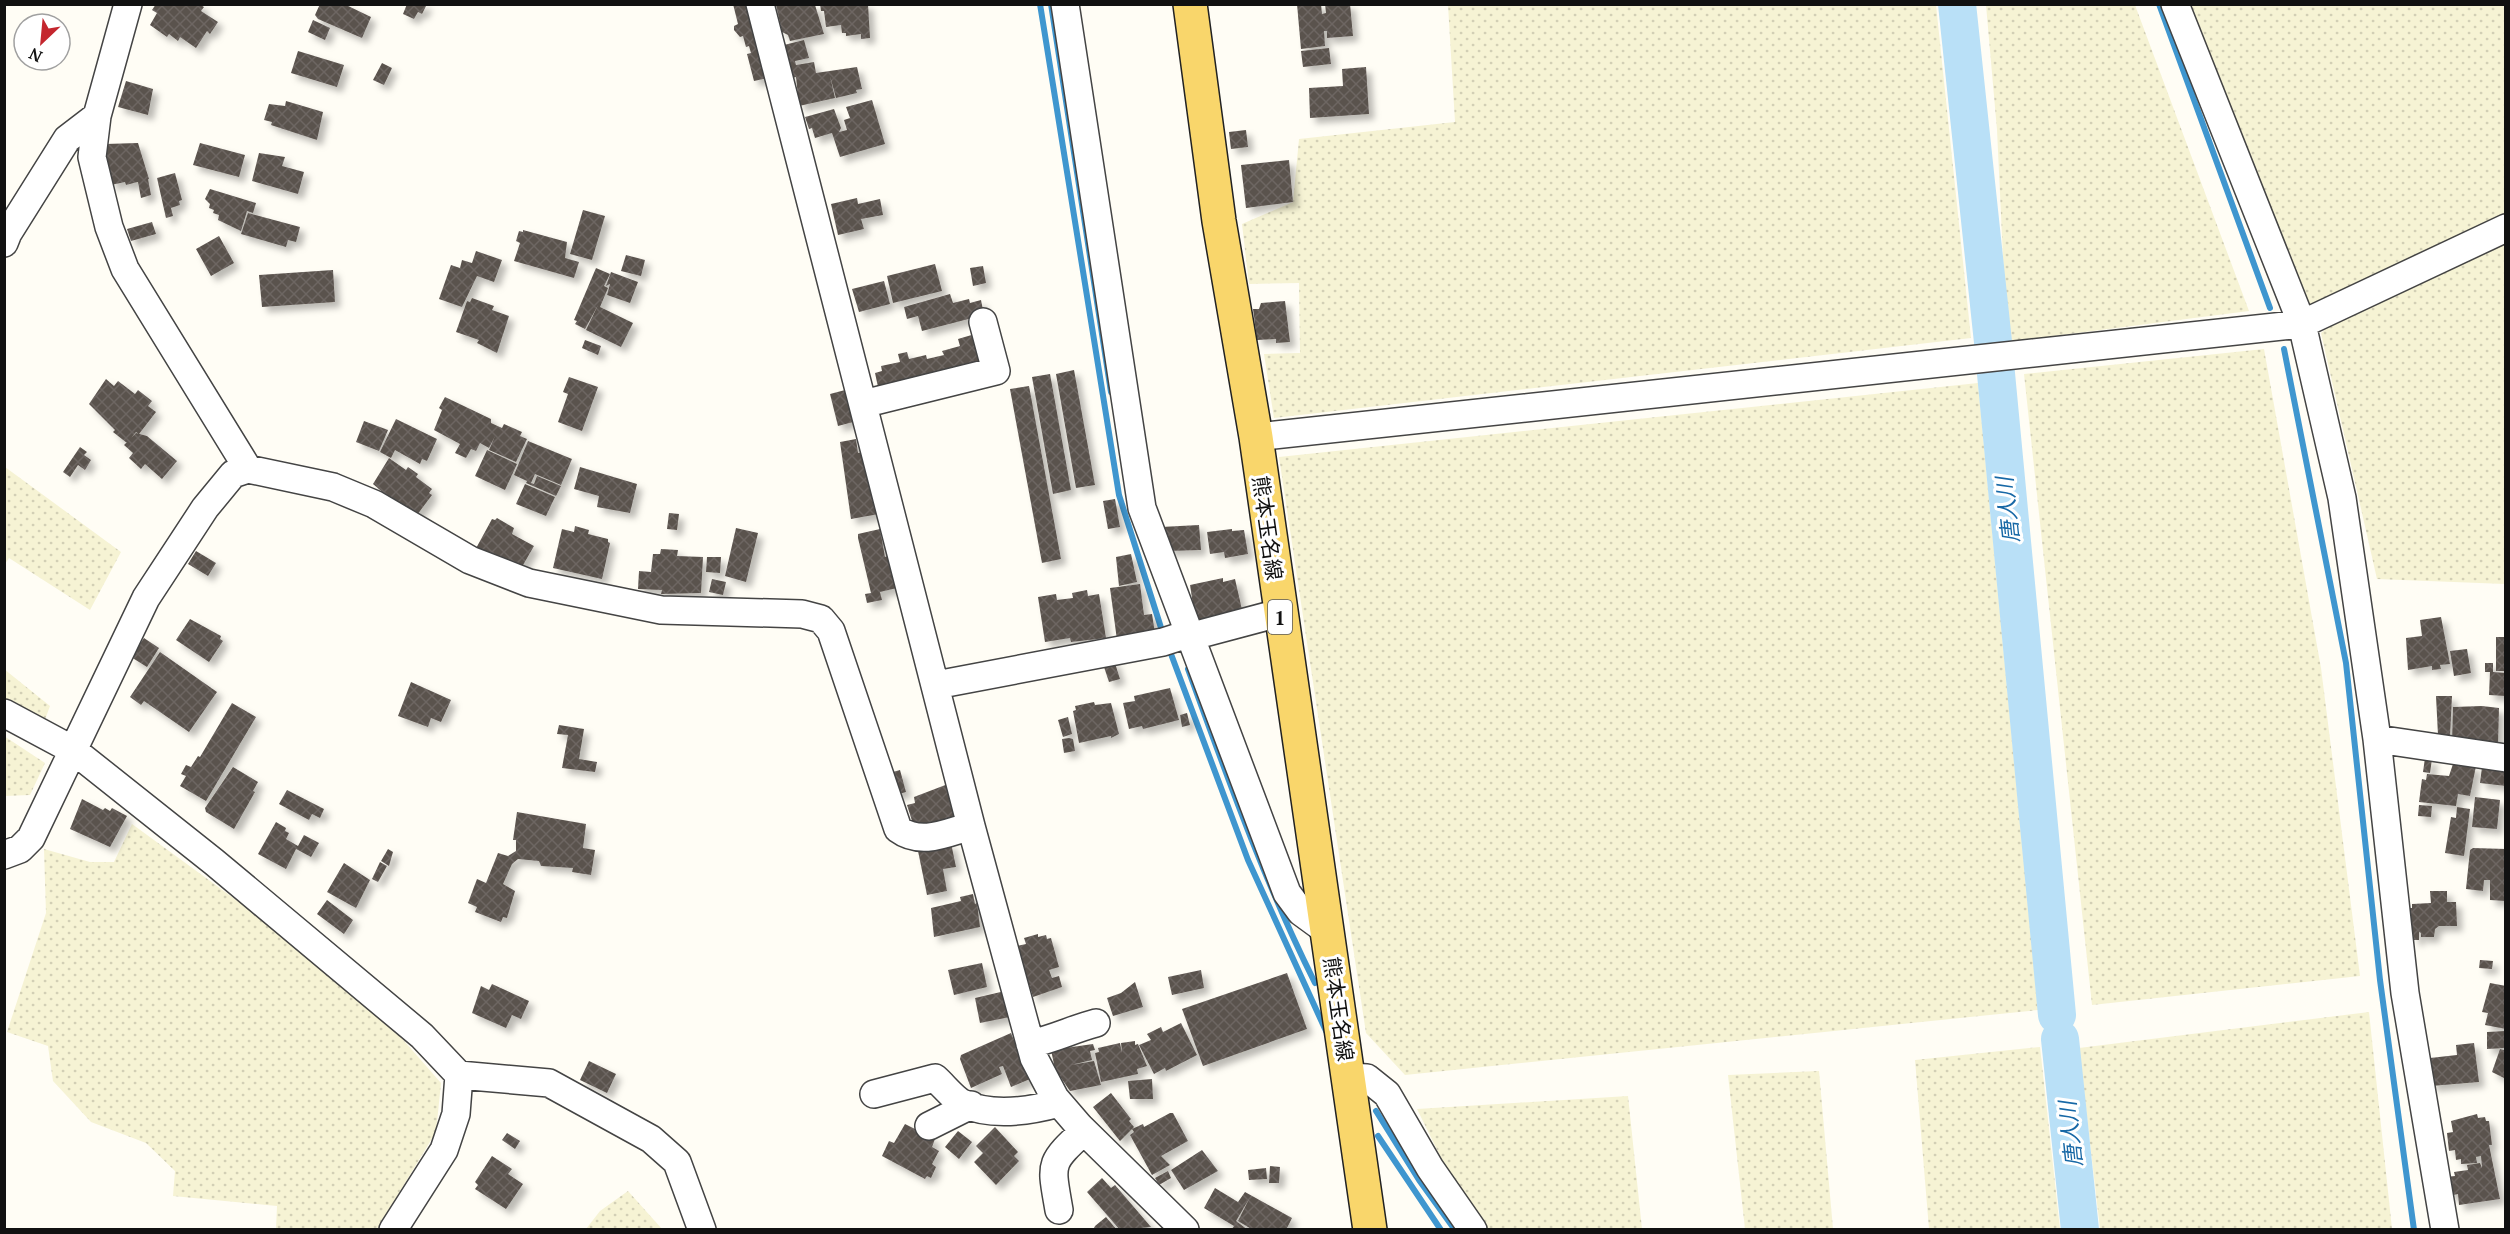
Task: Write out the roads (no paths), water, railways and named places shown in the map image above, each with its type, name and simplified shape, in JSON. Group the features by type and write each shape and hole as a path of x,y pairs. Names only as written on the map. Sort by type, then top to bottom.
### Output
{"main road":[{"name":"熊本玉名線","path":"1190,4 1219,221 1256,437 1370,1230"}],"street":[{"path":"128,4 96,116 92,157 109,227 125,269 248,469"},
{"path":"760,4 971,826 1034,1058 1059,1103 1084,1131 1185,1230"},
{"path":"1065,4 1142,508 1181,637 1287,893 1301,912 1328,931"},
{"path":"2175,4 2302,324 2342,498 2377,740 2405,993 2445,1230"},
{"path":"4,243 67,139 96,116"},
{"path":"1256,437 2302,324 2505,228"},
{"path":"863,404 996,371 983,322"},
{"path":"4,855 20,849 31,838 146,598 205,508 233,474 248,469 333,487 374,504 470,560 529,583 661,610 802,614 821,619 831,631 898,829 906,835 922,840 971,826"},
{"path":"936,685 1181,637 1280,613"},
{"path":"4,713 73,750 214,862 404,1021 459,1075 549,1083 651,1139 677,1162 702,1230"},
{"path":"2377,740 2505,758"},
{"path":"1030,1044 1057,1038 1066,1031 1096,1023"},
{"path":"393,1230 444,1150 456,1114 459,1075"},
{"path":"1349,1077 1367,1078 1387,1094 1430,1168 1473,1230"},
{"path":"874,1094 935,1078 962,1103 995,1111 1024,1110 1059,1103"},
{"path":"929,1126 971,1105"},
{"path":"1059,1210 1052,1169 1059,1154 1084,1131"}],"waterway":[{"path":"1040,4 1119,495 1163,634"},
{"path":"1051,4 1111,392"},
{"name":"唐人川","path":"1957,4 1993,342 2057,1015"},
{"path":"2159,4 2270,308"},
{"path":"2284,349 2346,663 2380,980 2414,1230"},
{"path":"1168,646 1248,860 1326,1031"},
{"path":"1188,669 1263,867 1315,983"},
{"name":"唐人川","path":"2060,1039 2080,1230"},
{"path":"1376,1111 1419,1180 1455,1230"},
{"path":"1378,1136 1441,1230"}]}
